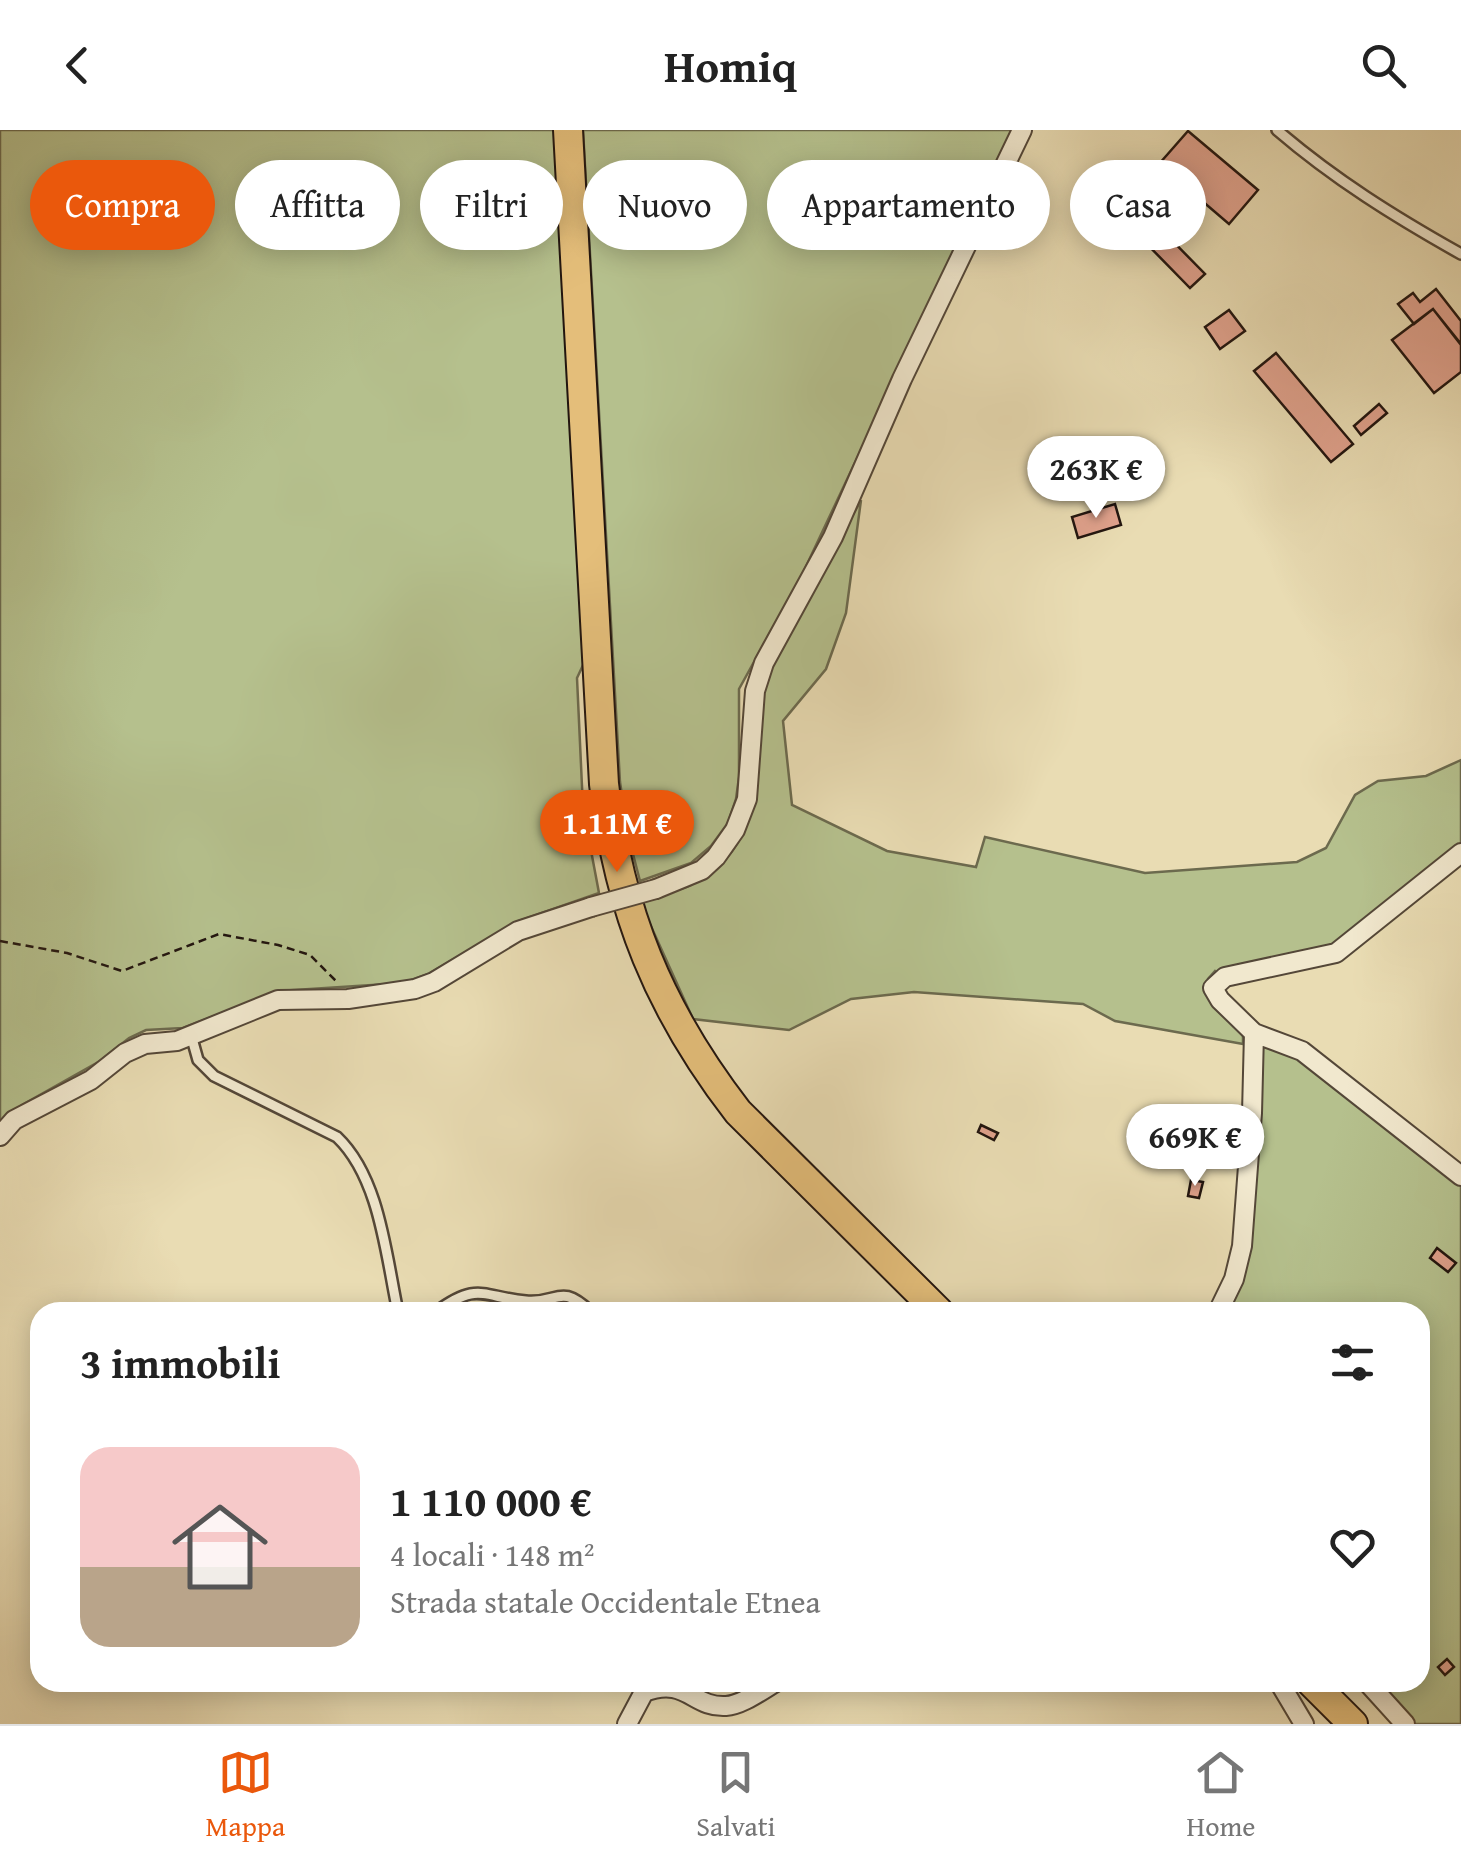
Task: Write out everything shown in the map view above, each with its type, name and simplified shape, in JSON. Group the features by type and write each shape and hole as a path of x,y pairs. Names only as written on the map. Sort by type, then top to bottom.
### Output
{"main road":[{"path":"568,130 604,784 610,840 621,888 661,989 709,1074 738,1112 929,1302"},
{"path":"1322,1692 1353,1724"}],"street":[{"path":"0,1136 14,1120 91,1080 125,1053 145,1044 177,1042 278,1000 348,999 425,985 518,932 656,889 702,870 716,858 735,830 747,799 755,692 764,663 833,537 902,379 1022,130"},
{"path":"1461,853 1336,953 1225,977 1214,988 1220,1000 1254,1033 1302,1051 1461,1176"},
{"path":"1223,1302 1242,1246 1254,1033"},
{"path":"626,1724 644,1692"},
{"path":"690,1692 710,1705 730,1706 757,1692"},
{"path":"1285,1692 1304,1724"},
{"path":"1376,1692 1405,1724"}],"lane":[{"path":"1277,130 1320,167 1391,215 1461,254"},
{"path":"192,1036 198,1060 214,1076 336,1137 352,1152 376,1215 396,1302"},
{"path":"896,1270 910,1298"},
{"path":"450,1302 478,1292 524,1301 571,1296 578,1302"}],"path":[{"path":"0,940 67,953 122,971 219,934 310,955 334,977 348,999"}],"green space":[{"path":"0,130 555,130 557,160 420,160 420,250 562,250 584,663 577,678 583,808 599,893 519,921 428,974 403,983 279,991 183,1028 146,1030 22,1105 0,1124"},
{"path":"583,130 1012,130 998,160 767,160 767,250 955,250 801,577 739,689 739,777 728,823 711,846 691,863 640,881 620,782 590,250 747,250 747,160 585,160"},
{"path":"861,500 846,613 826,669 783,721 792,805 887,851 976,867 985,837 1145,873 1297,862 1326,848 1355,795 1378,781 1426,776 1461,760 1461,846 1340,941 1308,954 1233,966 1220,976 1215,971 1208,979 1209,985 1243,1031 1243,1044 1115,1021 1083,1004 914,992 851,999 789,1030 693,1019 640,902 691,885 718,867 737,844 755,791 768,672"},
{"path":"1263,1043 1295,1054 1461,1185 1461,1724 1415,1724 1385,1692 1430,1692 1430,1302 1227,1302 1243,1265"}],"building":[{"path":"1188,131 1258,190 1229,224 1206,204 1206,160 1163,160"},
{"path":"1153,250 1181,250 1205,274 1190,288"},
{"path":"1436,289 1461,321 1461,344 1433,309 1414,324 1398,304 1413,293 1420,302"},
{"path":"1433,309 1461,345 1461,372 1434,393 1392,340"},
{"path":"1229,310 1245,331 1220,349 1205,327"},
{"path":"1276,353 1353,444 1331,462 1254,371"},
{"path":"1379,404 1387,413 1361,435 1354,426"},
{"path":"1115,504 1121,525 1078,538 1072,517"},
{"path":"981,1125 998,1133 994,1140 978,1132"},
{"path":"1191,1180 1203,1182 1199,1198 1188,1196"},
{"path":"1437,1248 1456,1263 1448,1272 1430,1258"},
{"path":"1447,1659 1454,1667 1445,1675 1438,1667"}]}
